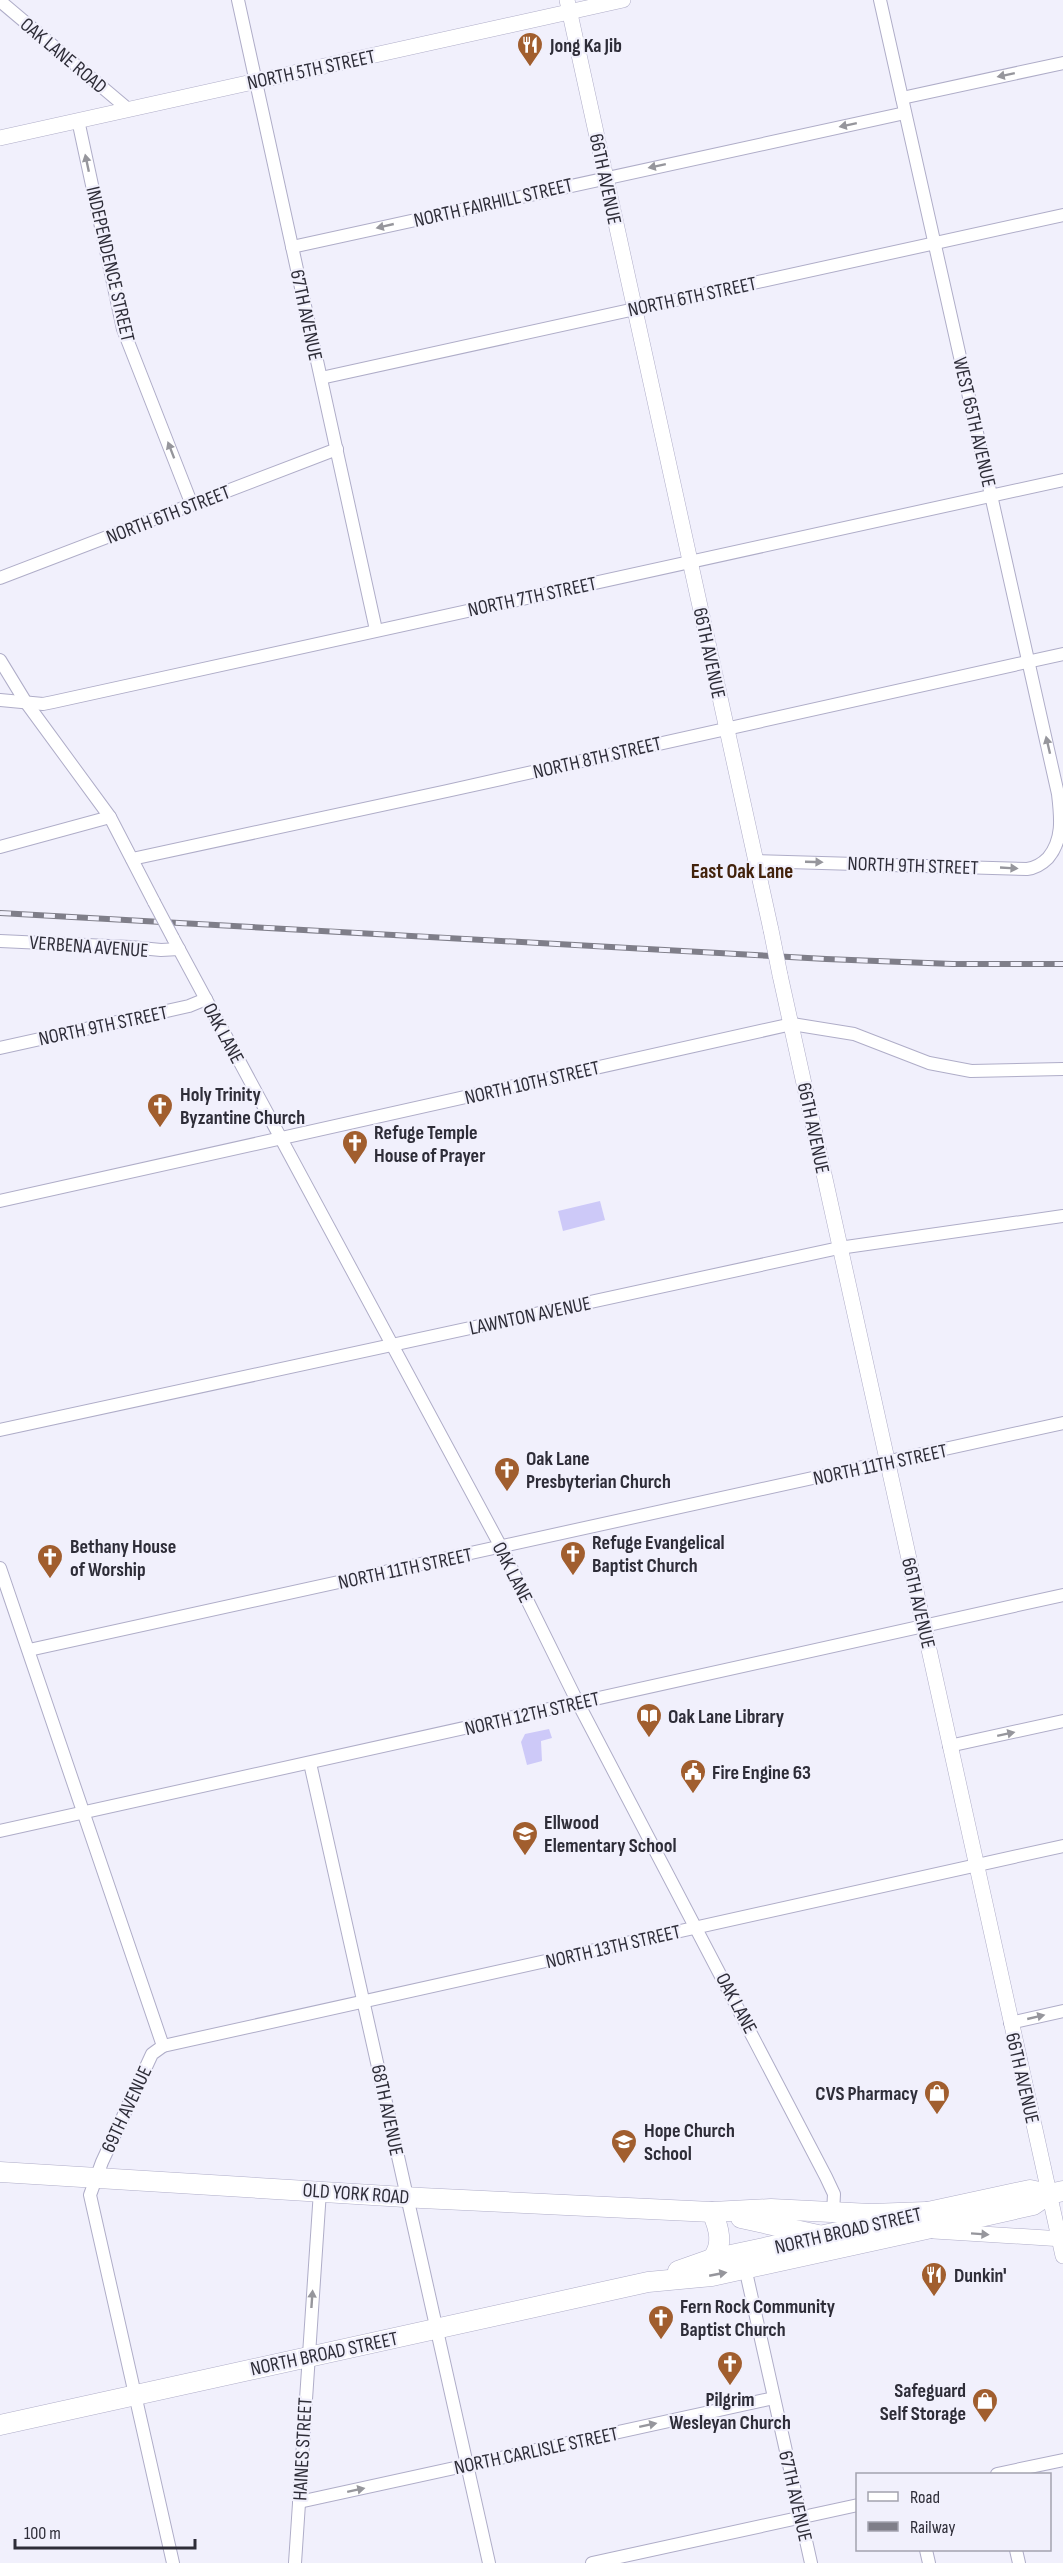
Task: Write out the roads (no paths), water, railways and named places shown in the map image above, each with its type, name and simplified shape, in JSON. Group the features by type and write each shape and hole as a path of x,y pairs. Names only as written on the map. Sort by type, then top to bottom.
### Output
{"main road":[{"name":"OLD YORK ROAD","path":"0,2172 407,2197 712,2212 771,2209 883,2214 924,2221"},
{"name":"NORTH BROAD STREET","path":"648,2282 712,2259 743,2261 848,2245 1030,2190 1056,2192"},
{"name":"OLD YORK ROAD","path":"712,2212 822,2236 848,2245"},
{"path":"712,2212 720,2240 719,2249 712,2259"},
{"name":"NORTH BROAD STREET","path":"0,2425 648,2282 712,2276 743,2261 822,2236 924,2221"}],"street":[{"name":"OAK LANE ROAD","path":"0,0 128,110"},
{"name":"67TH AVENUE","path":"238,0 376,630"},
{"name":"NORTH 5TH STREET","path":"0,138 256,81 569,6 623,0"},
{"name":"WEST 65TH AVENUE","path":"880,0 1058,794 1062,827 1060,844"},
{"name":"66TH AVENUE","path":"569,6 1010,2023 1056,2192 1063,2256"},
{"path":"902,98 1063,63"},
{"name":"NORTH FAIRHILL STREET","path":"292,247 905,113"},
{"name":"INDEPENDENCE STREET","path":"78,120 123,329 192,505"},
{"name":"NORTH 6TH STREET","path":"321,378 1063,215"},
{"name":"NORTH 6TH STREET","path":"0,578 337,449"},
{"name":"NORTH 7TH STREET","path":"0,700 43,704 53,702 1063,480"},
{"name":"NORTH 8TH STREET","path":"132,859 1063,654"},
{"path":"0,660 25,701 110,817 132,859"},
{"path":"0,847 110,817"},
{"name":"NORTH 9TH STREET","path":"756,861 1027,869 1034,868 1046,860 1060,844"},
{"name":"OAK LANE","path":"132,859 280,1139 501,1547 578,1703 826,2177 834,2194 833,2213"},
{"name":"VERBENA AVENUE","path":"0,940 161,950 176,944"},
{"name":"NORTH 9TH STREET","path":"0,1048 189,1006 206,999"},
{"name":"NORTH 10TH STREET","path":"0,1201 792,1024 854,1034 928,1063 971,1071 1063,1069"},
{"name":"LAWNTON AVENUE","path":"0,1430 839,1248 1063,1216"},
{"name":"NORTH 11TH STREET","path":"29,1650 1063,1423"},
{"name":"69TH AVENUE","path":"0,1568 163,2046 152,2054 90,2195 173,2563"},
{"name":"NORTH 12TH STREET","path":"0,1831 1063,1595"},
{"path":"949,1746 1063,1721"},
{"name":"68TH AVENUE","path":"310,1763 489,2563"},
{"name":"NORTH 13TH STREET","path":"163,2046 1063,1846"},
{"path":"1010,2023 1063,2011"},
{"name":"HAINES STREET","path":"295,2563 320,2191"},
{"name":"OLD YORK ROAD","path":"924,2221 1061,2239"},
{"name":"67TH AVENUE","path":"743,2261 811,2563"},
{"name":"NORTH CARLISLE STREET","path":"299,2502 774,2398"},
{"path":"1004,2473 1063,2460"},
{"path":"592,2563 856,2505"}],"railway":[{"path":"0,913 826,959 953,964 1063,964"}],"place":[{"name":"Jong Ka Jib","path":"530,68"},
{"name":"Holy Trinity Byzantine Church","path":"160,1129"},
{"name":"Refuge Temple House of Prayer","path":"355,1166"},
{"name":"Oak Lane Presbyterian Church","path":"507,1493"},
{"name":"Refuge Evangelical Baptist Church","path":"573,1577"},
{"name":"Bethany House of Worship","path":"50,1580"},
{"name":"Oak Lane Library","path":"649,1739"},
{"name":"Fire Engine 63","path":"693,1795"},
{"name":"Ellwood Elementary School","path":"525,1857"},
{"name":"CVS Pharmacy","path":"937,2116"},
{"name":"Hope Church School","path":"624,2165"},
{"name":"Dunkin'","path":"934,2298"},
{"name":"Fern Rock Community Baptist Church","path":"661,2341"},
{"name":"Pilgrim Wesleyan Church","path":"730,2387"},
{"name":"Safeguard Self Storage","path":"985,2424"}],"district":[{"name":"East Oak Lane","path":"742,871"}]}
